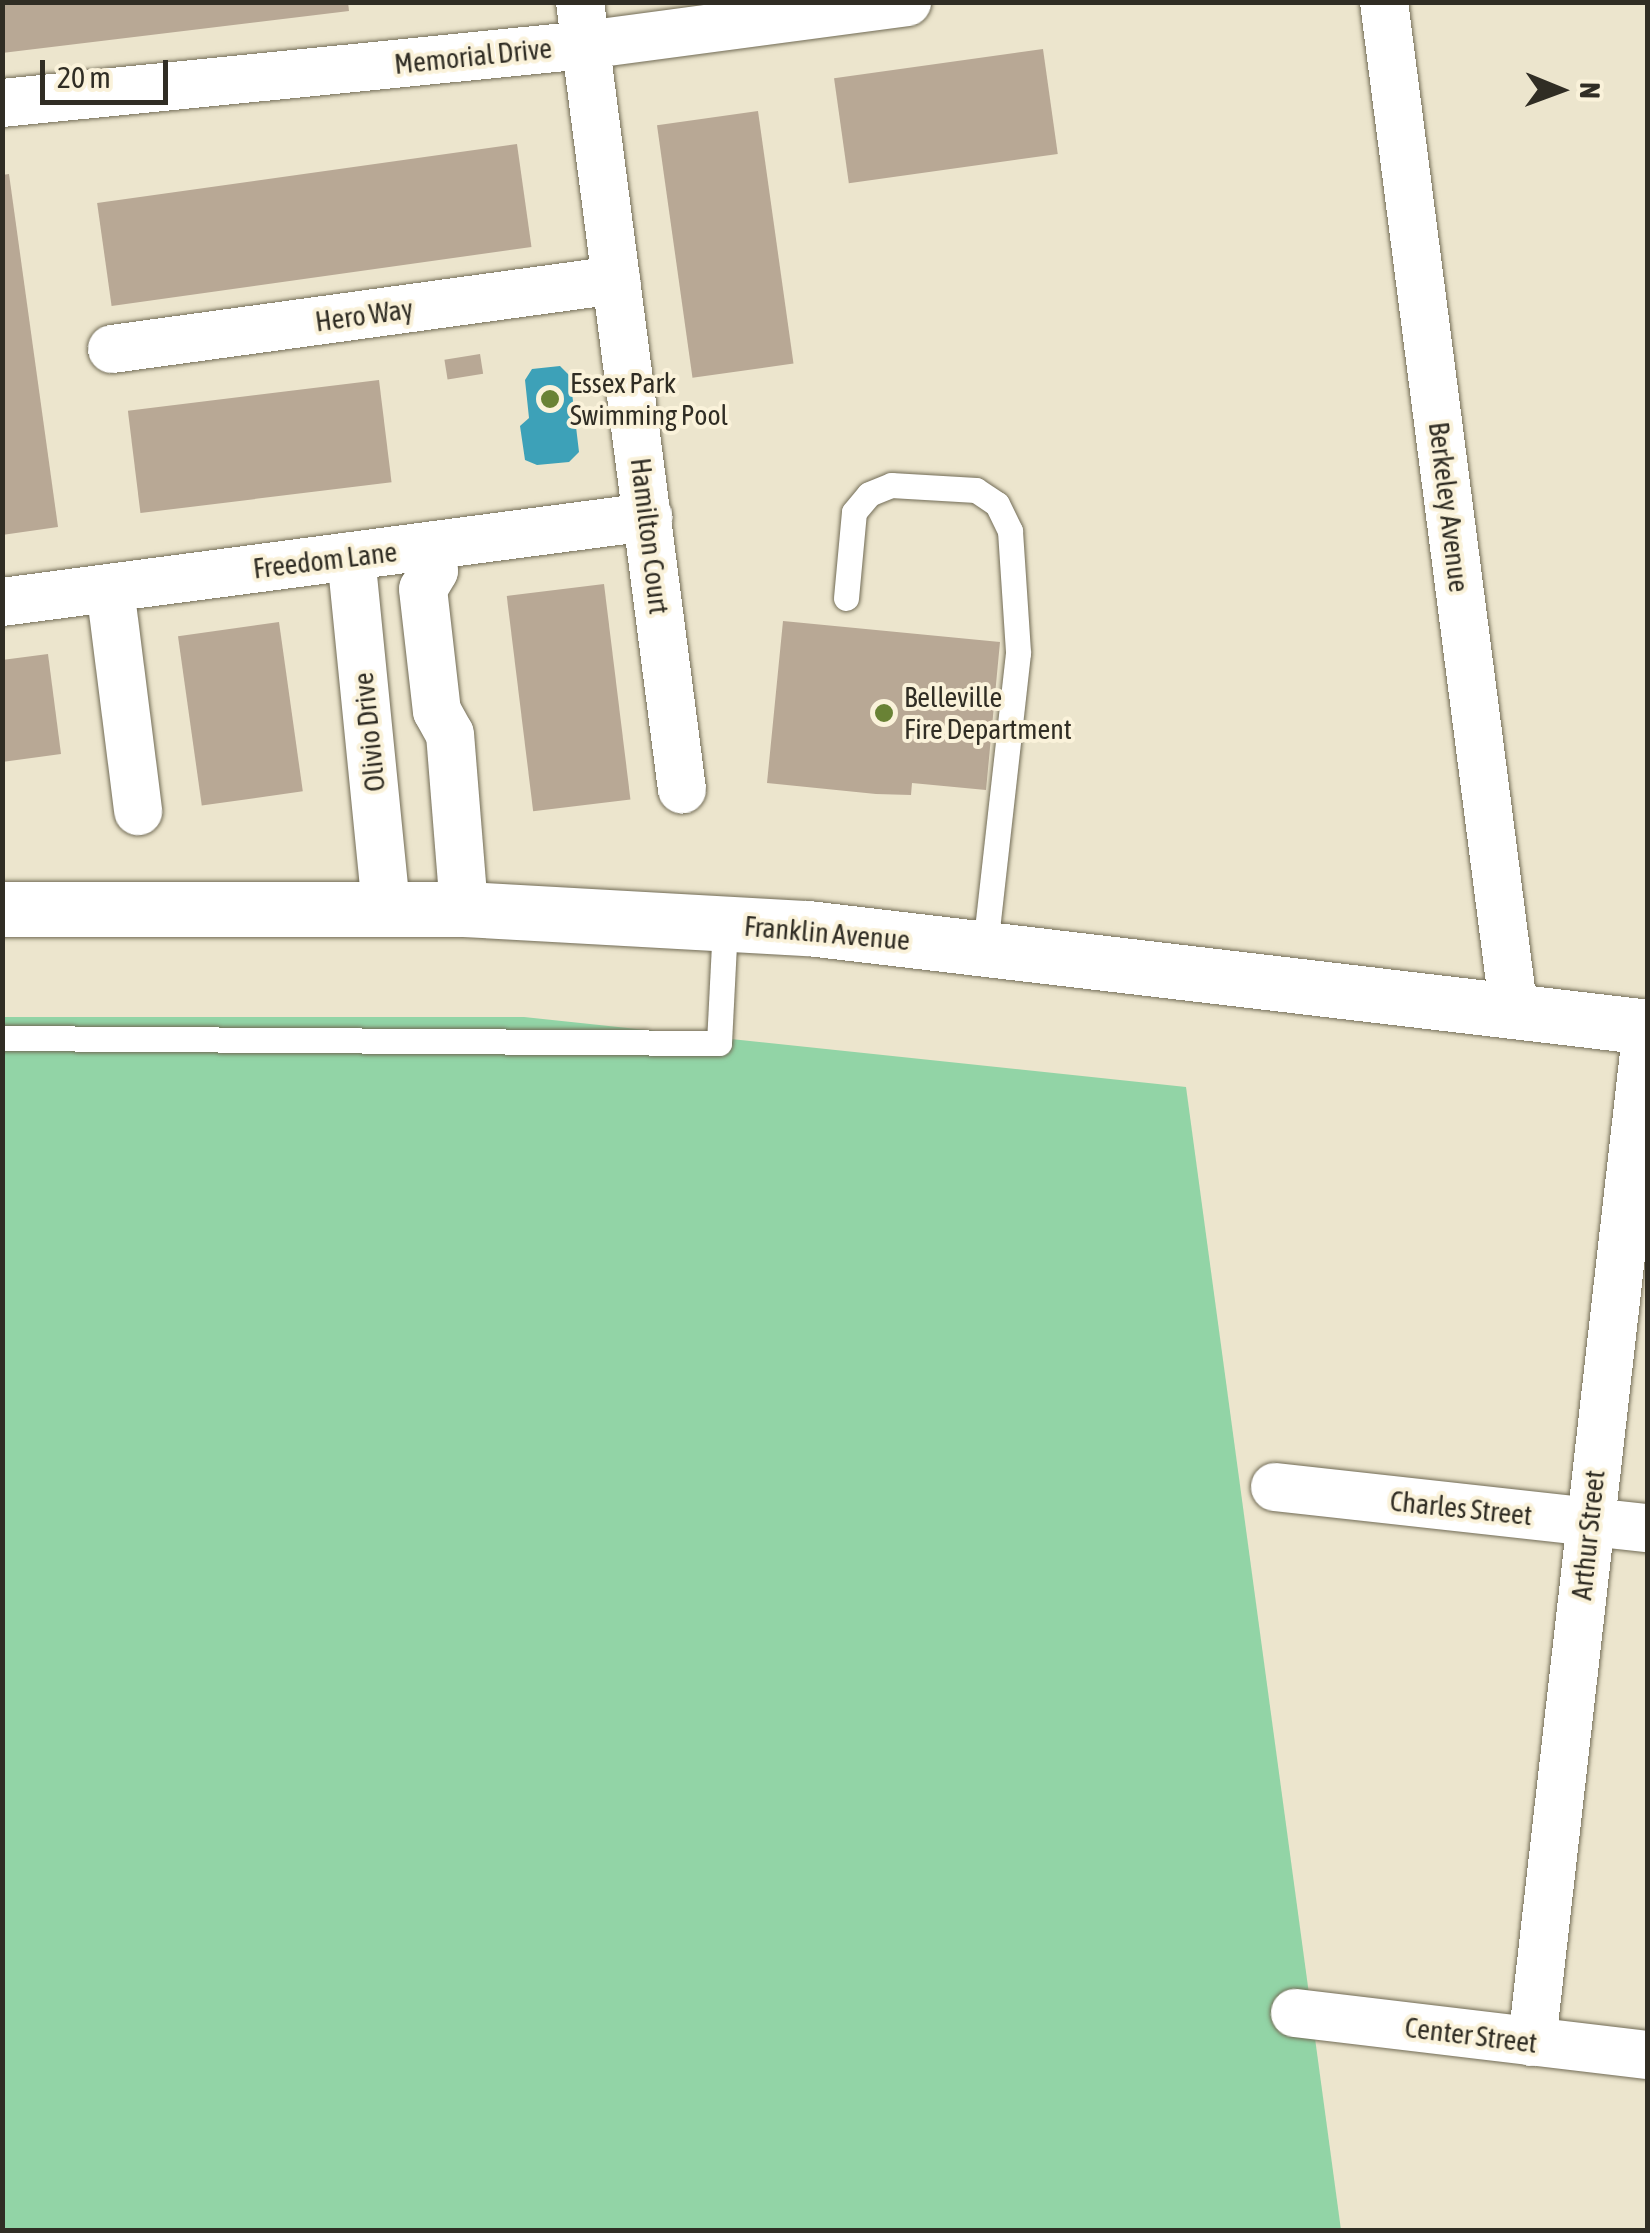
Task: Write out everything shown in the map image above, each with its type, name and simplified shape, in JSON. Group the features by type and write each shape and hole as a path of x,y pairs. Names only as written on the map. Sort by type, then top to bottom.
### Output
{"main road":[{"name":"Franklin Avenue","path":"2,909 464,909 808,928 1648,1028"}],"street":[{"path":"583,24 908,2"},
{"name":"Berkeley Avenue","path":"1384,2 1514,1012"},
{"name":"Memorial Drive","path":"2,103 583,24"},
{"name":"Hamilton Court","path":"583,24 682,790"},
{"name":"Hero Way","path":"112,349 616,280"},
{"name":"Freedom Lane","path":"2,602 351,556 432,559 648,518"},
{"name":"Olivio Drive","path":"351,556 386,908"},
{"path":"432,559 424,589 438,711 450,734 464,909"},
{"path":"110,588 138,811"},
{"name":"Arthur Street","path":"1532,2042 1590,1522 1635,1236 1648,1028"},
{"name":"Charles Street","path":"1276,1487 1648,1528"},
{"name":"Center Street","path":"1295,2013 1648,2055"}],"lane":[{"path":"846,598 854,512 869,494 891,486 976,490 997,504 1010,531 1018,653 985,949"},
{"path":"2,1038 718,1043 725,924"}],"green space":[{"path":"3,1017 524,1017 1186,1087 1341,2230 3,2230"}],"water":[{"name":"Essex Park Swimming Pool","path":"560,366 570,376 579,452 569,462 537,465 525,460 520,426 529,418 525,380 532,369"}],"building":[{"path":"2,2 348,2 349,11 2,53"},
{"path":"1043,49 1058,154 849,183 834,78"},
{"path":"758,111 793,364 692,378 657,125"},
{"path":"517,144 531,247 112,306 97,203"},
{"path":"9,174 58,527 2,535 2,175"},
{"path":"480,354 483,374 448,379 444,360"},
{"path":"379,380 392,482 140,513 128,411"},
{"path":"604,584 630,799 533,811 507,596"},
{"name":"Belleville Fire Department","path":"783,621 1000,642 986,790 912,783 911,795 876,794 767,783"},
{"path":"279,622 303,791 202,806 178,636"},
{"path":"48,654 61,754 2,762 2,660"}],"place":[{"name":"Essex Park Swimming Pool","path":"550,399"},
{"name":"Belleville Fire Department","path":"884,713"}]}
